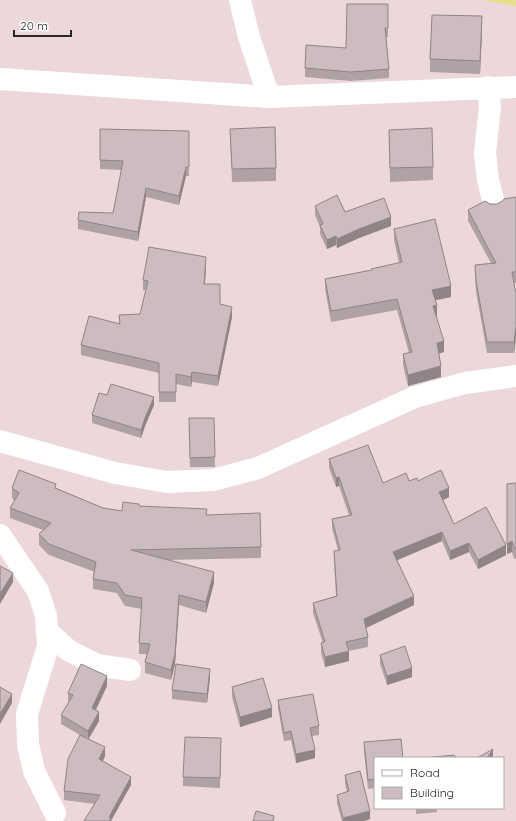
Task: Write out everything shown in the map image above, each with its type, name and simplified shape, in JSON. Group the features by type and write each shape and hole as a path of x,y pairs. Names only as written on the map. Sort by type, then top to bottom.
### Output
{"street":[{"path":"240,0 249,37 269,97"},
{"path":"0,79 269,97 516,87"},
{"path":"488,87 490,107 484,153 488,180 494,203"},
{"path":"0,441 115,473 167,482 213,480 258,468 415,397 465,383 516,376"},
{"path":"0,535 38,591 46,616 48,646 27,714 28,744 34,771 55,813"},
{"path":"47,631 68,650 97,665 130,670"}],"shaded area":[{"path":"482,0 516,0 516,6"}],"building":[{"path":"347,4 388,4 388,28 385,28 389,69 351,72 305,68 306,45 346,48"},
{"path":"432,15 482,16 480,61 430,59"},
{"path":"275,127 276,168 232,169 230,129"},
{"path":"432,128 433,167 390,168 389,130"},
{"path":"100,129 189,131 189,167 186,167 179,196 146,188 138,232 78,220 79,212 113,213 123,161 100,160"},
{"path":"337,195 345,212 384,198 391,217 337,239 336,236 327,240 320,225 323,224 315,206"},
{"path":"516,197 516,272 512,272 516,294 516,326 514,342 487,342 476,281 475,265 496,263 468,210 485,201 490,204 497,204 504,199"},
{"path":"435,219 451,286 432,290 437,305 433,306 444,341 437,343 441,366 408,375 403,354 412,352 397,299 331,311 325,279 372,270 371,269 402,262 394,229"},
{"path":"149,247 206,257 204,284 220,284 220,304 232,307 218,376 192,372 191,377 176,374 176,392 159,392 159,363 81,345 89,316 120,324 119,315 140,314 148,281 143,280"},
{"path":"111,384 154,397 141,430 92,415 99,393 107,395"},
{"path":"189,418 214,418 215,457 190,458"},
{"path":"368,445 383,483 406,473 409,481 417,478 418,481 441,470 449,488 439,492 454,524 486,507 506,545 478,560 469,543 450,551 442,532 393,552 414,596 364,619 368,637 346,642 349,651 325,657 321,643 325,642 313,603 337,596 334,551 340,550 332,519 352,515 339,477 336,478 329,459"},
{"path":"19,470 56,484 55,488 103,508 122,511 123,502 139,504 139,506 207,509 206,515 260,513 261,547 131,550 214,572 206,602 179,595 175,654 171,670 145,662 150,644 139,643 142,598 125,595 117,583 93,579 96,562 49,544 39,534 51,523 10,508 19,493 12,488"},
{"path":"516,483 516,548 514,548 512,541 507,544 507,484"},
{"path":"0,566 13,573 0,594"},
{"path":"405,646 412,668 387,676 380,655"},
{"path":"81,664 107,676 92,708 99,712 88,731 61,715 73,695 68,693"},
{"path":"176,664 210,669 207,694 172,690"},
{"path":"263,678 272,708 240,717 232,687"},
{"path":"0,687 12,694 0,714"},
{"path":"313,694 319,726 310,728 315,750 296,754 291,731 284,733 278,700"},
{"path":"80,735 105,747 99,759 131,777 109,817 111,818 109,821 84,821 100,795 64,791 68,759"},
{"path":"185,737 221,738 220,778 183,777"},
{"path":"401,739 403,757 374,757 374,779 368,780 364,742"},
{"path":"493,749 488,757 479,757"},
{"path":"454,755 456,757 434,757"},
{"path":"360,771 370,811 343,818 337,795 349,791 345,775"},
{"path":"256,811 274,816 273,821 253,821"}]}
